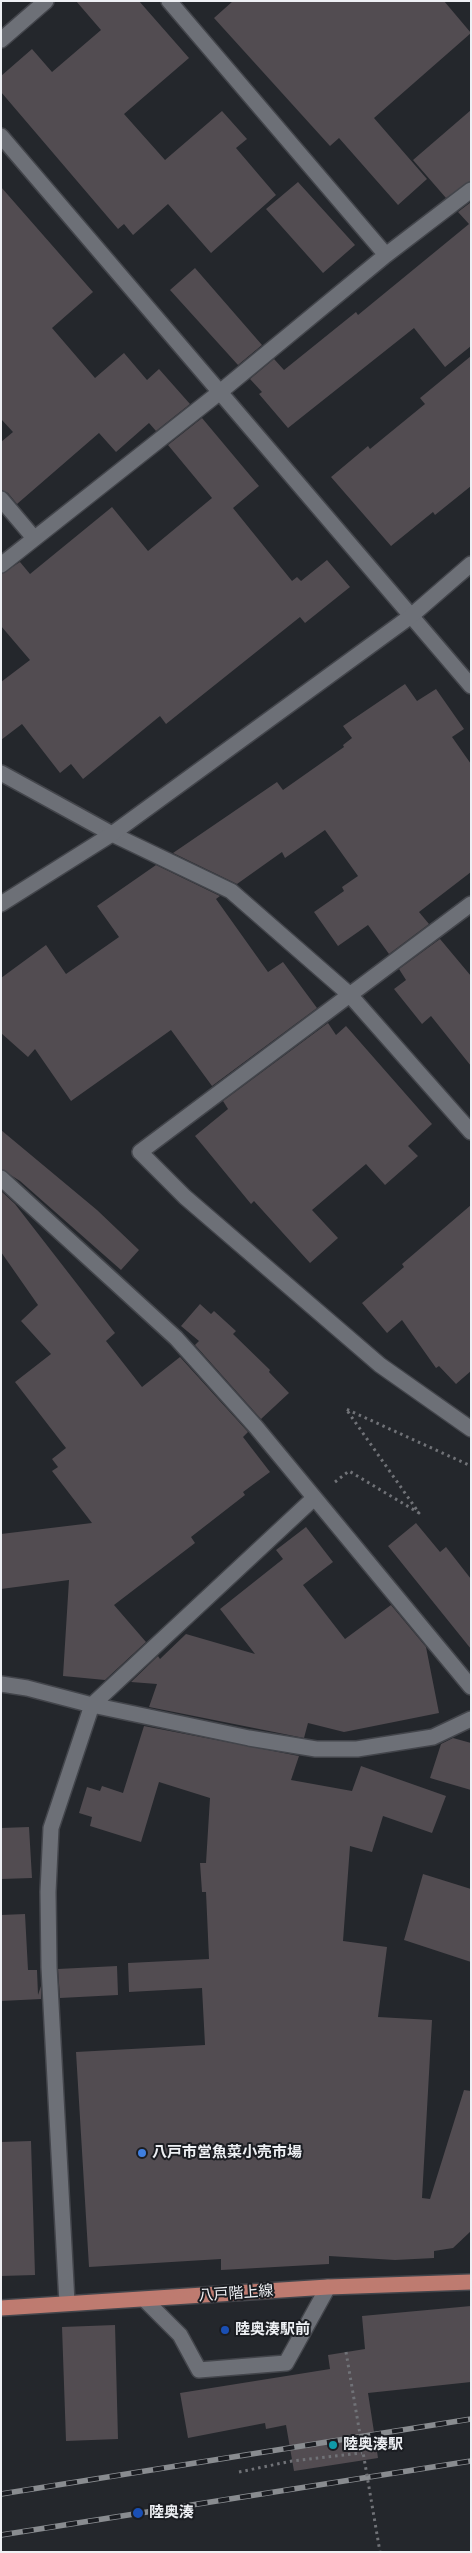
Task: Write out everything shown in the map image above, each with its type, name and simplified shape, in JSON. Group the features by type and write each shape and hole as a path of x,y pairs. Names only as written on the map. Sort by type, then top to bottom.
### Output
{"main road":[{"name":"八戸階上線","path":"1,2308 328,2287 471,2282"}],"street":[{"path":"1,40 46,1"},
{"path":"169,1 386,255"},
{"path":"1,136 471,686"},
{"path":"1,565 220,392 386,255 471,190"},
{"path":"1,499 34,538"},
{"path":"1,904 112,834 410,616 471,564"},
{"path":"1,773 112,834 231,891 349,994 471,1132"},
{"path":"471,904 140,1152 185,1197 380,1365 471,1429"},
{"path":"1,1178 176,1338 256,1427 313,1499 471,1687"},
{"path":"67,2303 49,1967 48,1882 51,1828 92,1705 313,1499"},
{"path":"1,1684 27,1688 92,1705 250,1738 316,1749 356,1749 433,1737 471,1719"},
{"path":"145,2300 180,2335 199,2370 286,2363 328,2287"}],"path":[{"path":"313,1499 349,1471 419,1512 346,1409 471,1466"},
{"path":"346,2352 380,2552"},
{"path":"239,2472 292,2461 362,2453"}],"building":[{"path":"76,1 139,1 189,58 124,114 165,160 222,111 247,139 236,148 276,195 211,253 168,204 133,235 124,224 118,229 1,92 1,76 32,49 52,72 101,30"},
{"path":"233,1 444,1 471,33 374,118 427,179 398,205 339,138 330,146 214,18"},
{"path":"471,110 471,181 446,198 413,160"},
{"path":"298,182 355,245 323,273 266,209"},
{"path":"1,187 93,292 52,328 95,378 124,353 147,380 159,369 190,404 156,431 149,423 116,452 99,433 17,504 8,493 1,490 1,442 13,432 1,419"},
{"path":"471,202 471,346 445,367 414,328 288,428 259,394 262,392 250,379 274,359 284,370 356,312 358,315 469,224 458,212"},
{"path":"195,268 262,345 238,365 170,290"},
{"path":"471,356 471,486 435,515 433,512 391,546 331,477 368,446 370,449 425,404 420,398"},
{"path":"202,418 259,486 233,508 292,581 297,577 301,581 327,560 350,587 305,623 300,617 166,724 160,716 83,779 71,764 60,773 22,724 1,740 1,682 30,660 1,626 1,574 20,562 30,574 112,507 148,551 212,498 168,445"},
{"path":"405,684 417,701 436,689 464,729 452,737 471,764 471,872 419,912 429,924 389,954 368,925 338,946 314,912 344,891 342,887 358,876 325,830 285,858 282,852 237,884 173,853 277,782 283,790 344,747 343,745 352,738 343,726"},
{"path":"156,865 220,896 216,899 268,972 283,962 317,1008 212,1086 171,1030 71,1101 35,1049 28,1057 1,1033 1,978 46,945 66,974 119,937 97,906"},
{"path":"440,939 471,976 471,1066 431,1016 422,1024 394,989 406,980 399,969"},
{"path":"328,1023 336,1035 346,1026 432,1124 408,1146 418,1156 385,1185 366,1164 312,1210 338,1238 310,1263 254,1201 251,1204 195,1136 228,1109 223,1101"},
{"path":"1,1130 97,1210 139,1250 121,1270 20,1181 1,1169"},
{"path":"1,1191 15,1204 115,1333 106,1341 142,1387 180,1357 248,1432 243,1437 270,1472 243,1492 245,1495 191,1537 195,1543 114,1605 146,1642 105,1680 63,1676 69,1580 1,1589 1,1534 92,1523 52,1471 58,1467 52,1459 66,1448 15,1382 51,1354 21,1321 38,1305 1,1252"},
{"path":"471,1205 471,1371 456,1384 439,1366 436,1368 402,1320 387,1333 362,1303 404,1267 402,1264"},
{"path":"200,1304 211,1314 214,1311 236,1331 233,1334 270,1370 269,1372 289,1393 261,1419 195,1345 199,1341 181,1326"},
{"path":"416,1523 440,1552 446,1547 471,1579 471,1649 388,1546"},
{"path":"306,1527 333,1562 303,1585 345,1639 391,1605 426,1647 439,1713 344,1732 308,1723 304,1738 149,1707 157,1684 131,1682 158,1656 160,1659 186,1634 255,1654 220,1609 283,1559 276,1550"},
{"path":"144,1726 299,1756 291,1780 352,1791 361,1766 446,1796 432,1833 383,1816 372,1852 350,1846 343,1941 387,1947 378,2017 432,2020 422,2198 430,2199 464,2090 471,2091 471,2231 453,2248 434,2251 434,2258 395,2260 329,2256 329,2264 221,2270 221,2259 89,2267 76,2052 205,2045 202,1988 129,1992 128,1963 209,1959 206,1892 202,1892 200,1863 206,1863 210,1798 159,1782 141,1842 90,1826 92,1817 79,1813 87,1787 100,1791 102,1786 123,1793"},
{"path":"453,1738 471,1743 471,1790 430,1778 441,1744"},
{"path":"29,1827 32,1878 1,1879 1,1828"},
{"path":"423,1874 471,1889 471,1962 404,1940"},
{"path":"25,1914 28,1970 37,1970 38,1995 41,1986 41,1999 1,2001 1,1915"},
{"path":"117,1966 118,1995 60,1998 58,1969"},
{"path":"31,2141 35,2275 1,2276 1,2142"},
{"path":"471,2306 471,2382 368,2393 378,2458 294,2471 286,2425 266,2429 265,2423 188,2438 180,2393 330,2369 328,2355 365,2349 362,2316"},
{"path":"115,2325 118,2439 66,2441 62,2327"}],"railway":[{"path":"1,2494 471,2419"},
{"path":"1,2535 471,2461"}],"place":[{"name":"八戸市営魚菜小売市場","path":"142,2153"},
{"name":"陸奥湊駅前","path":"225,2330"},
{"name":"陸奥湊駅","path":"333,2445"},
{"name":"陸奥湊","path":"138,2513"}]}
